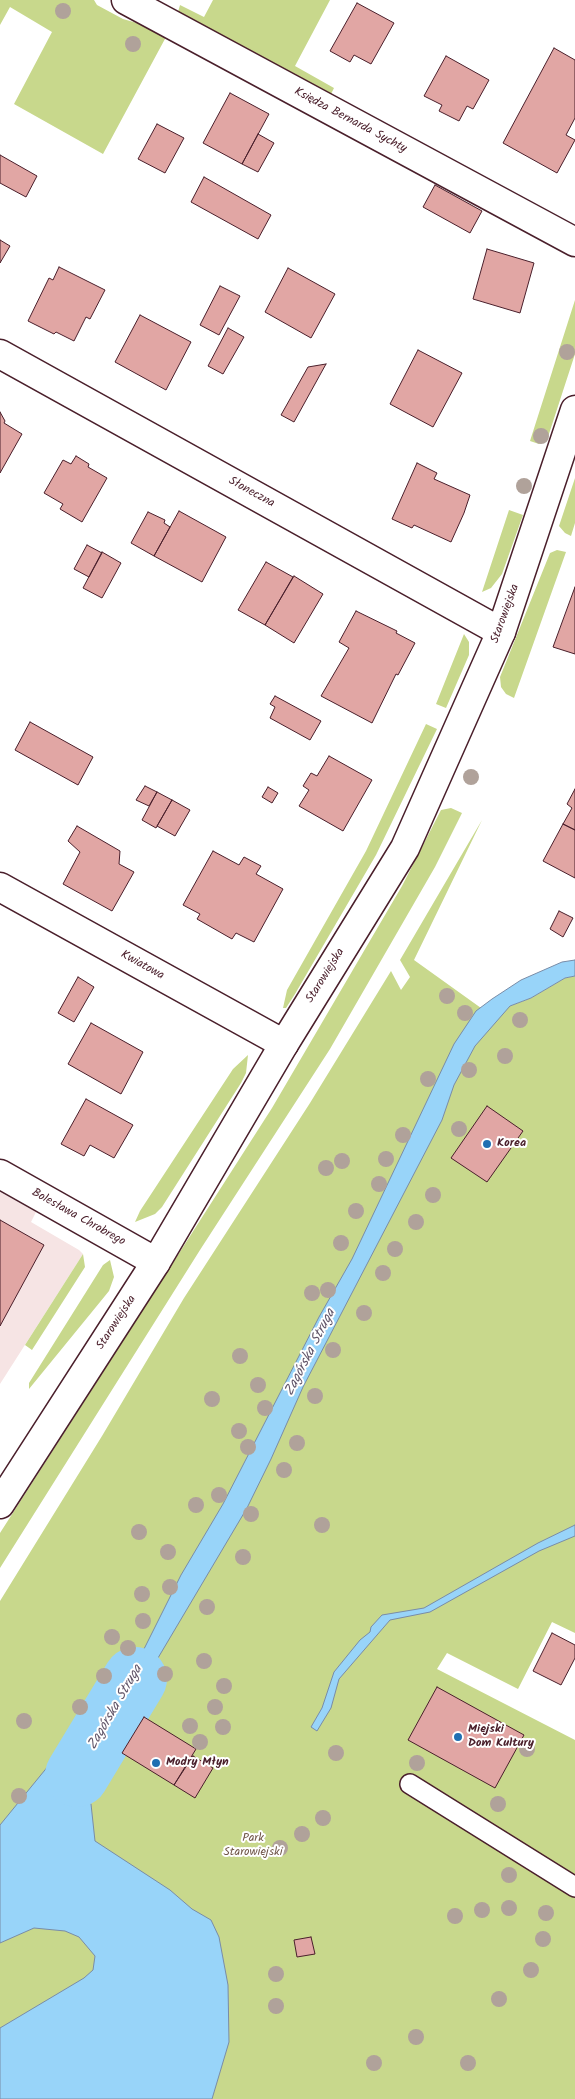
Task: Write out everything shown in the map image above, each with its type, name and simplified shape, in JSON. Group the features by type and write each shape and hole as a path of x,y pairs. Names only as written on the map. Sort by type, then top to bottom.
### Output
{"street":[{"name":"Księdza Bernarda Sychty","path":"126,0 575,242"},
{"name":"Słoneczna","path":"0,354 502,632"},
{"name":"Starowiejska","path":"0,1504 156,1262 284,1044 405,848 502,632 575,410"},
{"name":"Kwiatowa","path":"0,887 284,1044"},
{"name":"Bolesława Chrobrego","path":"0,1174 156,1262"}],"lane":[{"path":"410,1784 575,1887"}],"shaded area":[{"path":"0,1192 36,1212 31,1222 83,1254 0,1384"}],"green space":[{"path":"0,0 94,0 97,5 123,19 144,25 166,37 103,154 14,104 52,32 10,7 0,25"},
{"path":"213,0 330,0 295,66 334,88 331,94 178,12 180,5 204,17"},
{"path":"575,300 575,354 547,440 539,444 530,441"},
{"path":"575,478 575,523 571,536 565,533 559,526"},
{"path":"509,510 523,515 502,574 491,588 482,592"},
{"path":"557,550 566,552 514,698 506,694 501,687 500,677 550,553"},
{"path":"464,634 469,642 469,655 446,708 436,704"},
{"path":"426,724 437,729 376,855 295,994 286,1008 283,1008 287,990 366,851"},
{"path":"451,808 462,813 435,867 330,1049 200,1250 0,1568 0,1533 272,1108 402,886 441,810"},
{"name":"Park Starowiejski","path":"482,820 414,960 481,1008 477,1011 510,1006 531,998 565,978 575,976 575,1633 552,1622 518,1689 447,1653 437,1669 575,1740 575,2099 0,2099 0,1601 102,1436 184,1298 310,1103 391,971 401,990 410,977 400,960"},
{"path":"248,1055 246,1073 241,1083 162,1207 155,1214 135,1222 140,1211 233,1069"},
{"path":"83,1254 85,1267 32,1350 25,1345"},
{"path":"110,1260 114,1277 109,1291 29,1389 29,1383 103,1265"}],"water":[{"path":"575,960 575,976 565,978 531,998 510,1006 475,1046 454,1085 442,1120 303,1387 247,1508 136,1695 133,1708 101,1762 94,1758 102,1742 92,1756 72,1745 104,1697 118,1689 126,1680 145,1647 181,1575 223,1504 319,1317 352,1259 454,1044 476,1011 492,999 521,980 562,962"},
{"path":"575,1525 575,1536 539,1551 430,1612 390,1620 339,1679 331,1708 317,1731 311,1727 322,1708 334,1672 360,1640 370,1632 371,1627 382,1615 424,1608 538,1543"},
{"path":"68,1756 76,1761 71,1770 74,1770 78,1763 87,1768 79,1782 89,1787 85,1797 91,1804 95,1841 170,1890 192,1909 211,1920 219,1937 228,1985 229,2042 212,2099 0,2099 0,2028 84,1978 93,1970 95,1956 79,1937 65,1931 34,1928 0,1943 0,1825 49,1765 58,1771"}],"building":[{"path":"357,3 394,23 371,64 354,55 350,62 330,51"},
{"path":"554,48 575,60 575,118 566,135 575,140 557,173 503,143"},
{"path":"446,56 489,80 473,109 467,106 459,121 439,111 442,105 424,96"},
{"path":"230,93 269,114 242,164 203,143"},
{"path":"157,124 184,138 165,173 138,159"},
{"path":"258,134 274,143 258,172 242,164"},
{"path":"0,155 37,176 26,197 0,183"},
{"path":"204,177 271,215 258,239 191,202"},
{"path":"435,185 482,211 470,233 423,207"},
{"path":"0,240 10,246 0,263"},
{"path":"487,249 534,263 520,313 473,299"},
{"path":"59,267 105,290 90,319 86,317 74,341 56,332 54,334 28,321 49,278 53,280"},
{"path":"288,268 335,294 311,338 265,312"},
{"path":"220,286 240,296 219,335 200,325"},
{"path":"140,315 191,342 166,390 115,362"},
{"path":"228,328 244,337 223,374 208,366"},
{"path":"418,350 462,373 433,427 390,404"},
{"path":"326,364 294,422 281,415 308,367"},
{"path":"0,412 5,421 4,423 22,434 0,473"},
{"path":"76,456 89,464 88,467 107,478 82,522 60,509 63,504 44,493 63,460 71,464"},
{"path":"417,463 437,473 434,479 470,495 451,542 414,525 412,528 392,519"},
{"path":"179,511 226,537 202,582 154,556"},
{"path":"148,512 165,520 164,523 170,527 154,556 131,543"},
{"path":"87,545 102,553 89,577 74,569"},
{"path":"102,552 121,563 102,598 83,588"},
{"path":"266,562 293,577 265,625 238,610"},
{"path":"294,576 323,594 294,643 265,625"},
{"path":"575,587 575,654 553,647"},
{"path":"356,611 397,631 396,633 415,643 398,675 396,674 372,723 321,696 349,648 339,642"},
{"path":"275,696 321,721 310,740 270,718 275,707 270,704"},
{"path":"30,722 93,757 78,785 15,750"},
{"path":"329,756 372,780 343,831 299,806 309,790 303,786 311,773 317,776"},
{"path":"145,786 157,792 149,806 136,800"},
{"path":"268,787 278,793 272,803 262,797"},
{"path":"575,789 575,830 563,824 572,808 567,804"},
{"path":"157,792 172,800 156,828 142,820"},
{"path":"172,800 190,810 175,836 157,826"},
{"path":"563,824 575,830 575,878 543,861"},
{"path":"77,826 120,851 119,864 134,872 112,911 63,884 80,852 68,841"},
{"path":"213,851 239,865 244,857 261,866 256,874 283,889 254,942 236,933 232,939 197,919 200,914 183,905"},
{"path":"559,911 573,918 563,937 550,929"},
{"path":"78,977 94,987 74,1022 58,1013"},
{"path":"91,1023 143,1052 121,1094 68,1064"},
{"path":"86,1099 133,1125 114,1158 90,1145 84,1156 61,1144"},
{"name":"Korea","path":"487,1106 523,1131 487,1182 451,1158"},
{"path":"0,1220 44,1245 0,1326"},
{"path":"552,1633 575,1645 575,1658 561,1685 533,1671"},
{"path":"437,1687 524,1735 495,1788 408,1740"},
{"path":"144,1717 196,1749 174,1785 122,1753"},
{"path":"193,1756 213,1768 195,1798 174,1785"},
{"path":"311,1937 315,1954 297,1957 294,1940"}],"waterway":[{"name":"Zagórska Struga","path":"77,1775 135,1679"}],"place":[{"name":"Korea","path":"487,1144"},
{"name":"Miejski Dom Kultury","path":"458,1737"},
{"name":"Modry Młyn","path":"156,1763"}]}
